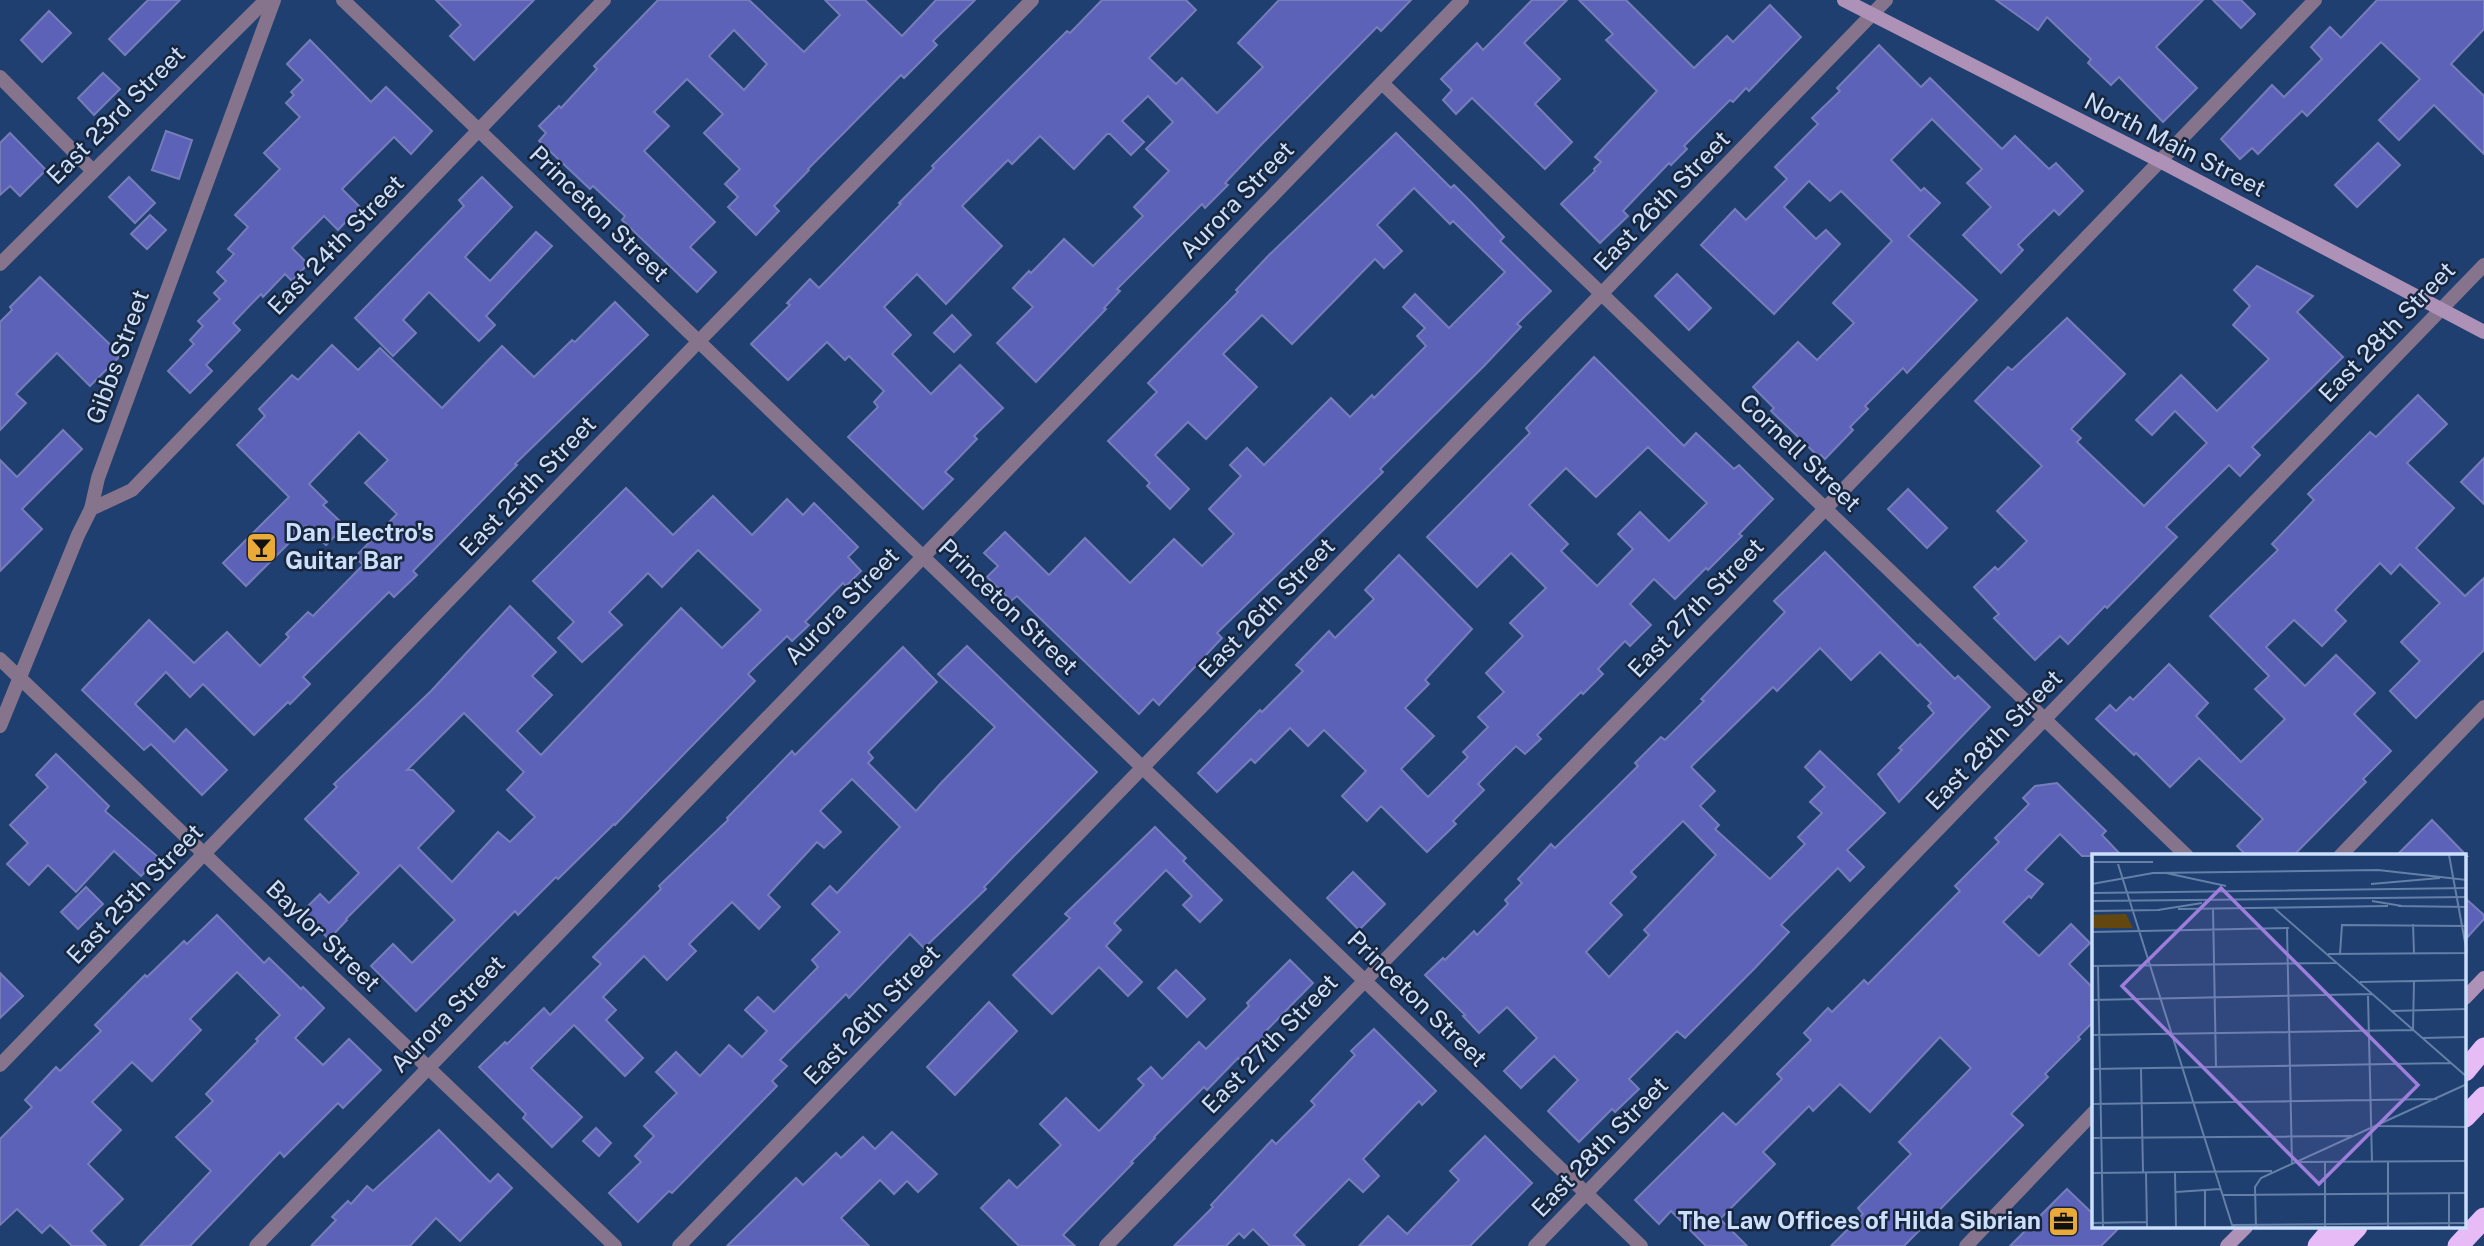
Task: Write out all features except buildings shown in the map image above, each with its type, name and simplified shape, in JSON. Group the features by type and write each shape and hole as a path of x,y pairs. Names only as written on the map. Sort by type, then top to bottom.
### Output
{"highway":[{"path":"2466,1070 2484,1048"},
{"path":"2466,1116 2484,1097"},
{"path":"2458,1246 2484,1218"},
{"path":"2318,1246 2333,1228"},
{"path":"2339,1246 2356,1228"}],"main road":[{"name":"North Main Street","path":"1844,0 2160,161 2484,332"},
{"path":"2466,997 2484,978"},
{"path":"2227,1246 2245,1228"}],"street":[{"name":"East 23rd Street","path":"0,264 266,0"},
{"name":"Gibbs Street","path":"0,726 91,509 98,478 274,0"},
{"name":"Princeton Street","path":"343,0 1640,1246"},
{"name":"East 24th Street","path":"91,509 132,489 604,0"},
{"name":"East 25th Street","path":"0,1065 1032,0"},
{"name":"Aurora Street","path":"256,1246 1462,0"},
{"name":"East 26th Street","path":"679,1246 1886,0"},
{"name":"East 27th Street","path":"1106,1246 1825,509 2315,0"},
{"path":"0,77 92,170"},
{"name":"Cornell Street","path":"1382,83 2185,854"},
{"name":"East 28th Street","path":"1535,1246 2484,265"},
{"name":"Baylor Street","path":"0,659 615,1246"},
{"path":"2342,854 2484,707"},
{"path":"1966,1246 2092,1114"}],"place":[{"name":"Dan Electro's Guitar Bar","path":"262,547"},
{"name":"The Law Offices of Hilda Sibrian","path":"2064,1221"}]}
